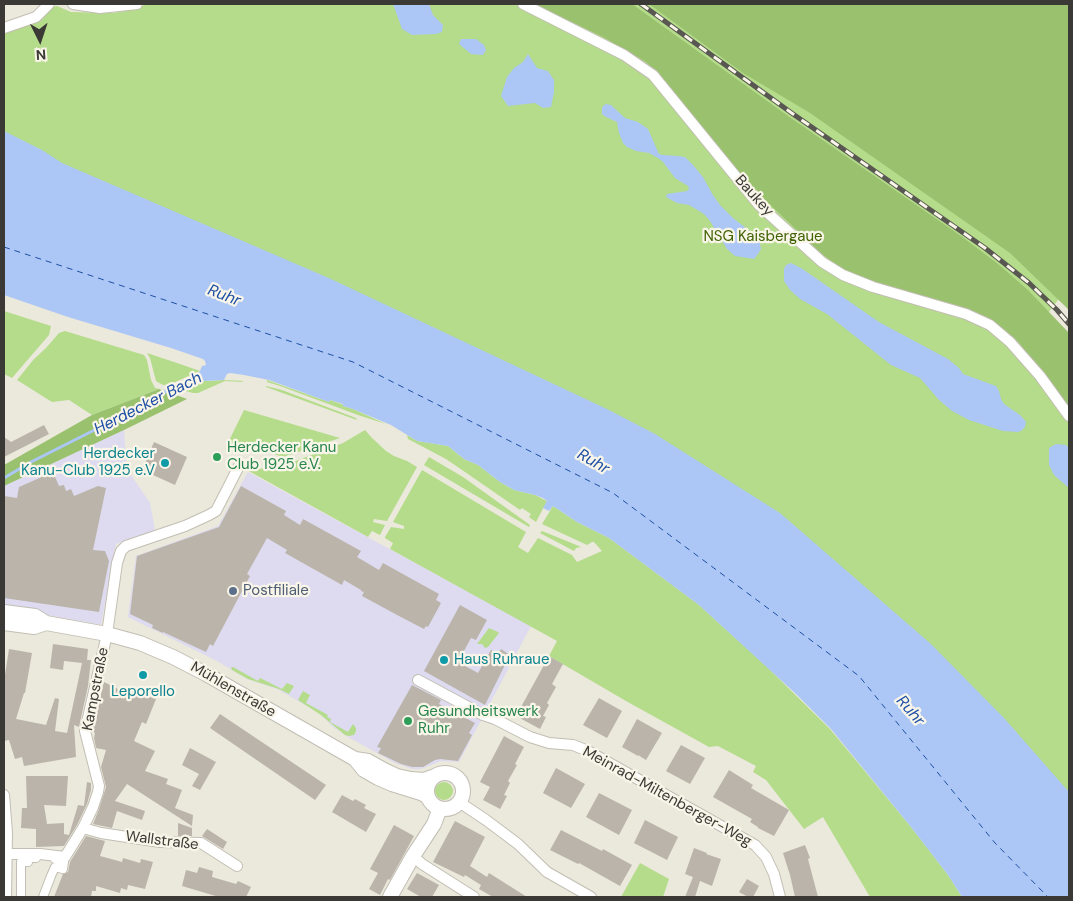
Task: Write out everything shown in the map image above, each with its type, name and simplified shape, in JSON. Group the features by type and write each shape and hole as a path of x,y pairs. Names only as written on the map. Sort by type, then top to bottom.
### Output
{"main road":[{"name":"Mühlenstraße","path":"4,612 35,616 46,623 107,634 140,643 173,657 220,682 355,759 368,761 391,773 411,779 424,780 444,773 456,776 462,788 458,802"},
{"name":"Mühlenstraße","path":"4,623 34,626 46,623"},
{"name":"Mühlenstraße","path":"355,759 364,770 392,784 421,792 427,796 430,802 440,808"},
{"path":"427,796 427,787 432,777"},
{"path":"390,897 434,824 440,808 454,806 458,802"}],"street":[{"path":"4,28 36,17 49,4"},
{"path":"73,4 100,8 137,4"},
{"name":"Baukey","path":"523,4 624,55 653,75 759,205 822,262 843,275 873,287 966,314 990,325 1010,342 1040,376 1069,416"},
{"path":"107,634 117,563 121,551 126,546 185,526 216,511 240,466"},
{"name":"Kampstraße","path":"6,861 40,854 65,857 83,828 93,807 98,792 98,780 86,731 107,634"},
{"name":"Meinrad-Miltenberger-Weg","path":"418,680 483,715 530,737 540,741 573,745 588,751 754,845 766,857 774,874 780,897"},
{"path":"4,795 6,812 6,897"},
{"path":"458,802 518,844 546,872 590,897"},
{"name":"Wallstraße","path":"83,828 101,833 160,842 200,844 237,866"},
{"path":"413,856 474,897"},
{"path":"21,897 21,862 28,862 28,858 51,858 64,862 62,869 55,867 44,897"}],"shaded area":[{"path":"124,430 126,460 129,472 150,503 155,530 116,544 101,625 4,607 4,486"},
{"path":"248,472 531,626 459,762 441,761 421,769 412,769 395,763 348,737 333,727 319,713 277,689 247,679 217,661 128,617 136,556 218,526"}],"green space":[{"name":"NSG Kaisbergaue","path":"148,4 872,4 1069,285 1046,316 1069,342 1069,846 180,241 4,132 4,34 39,20 53,7 57,6 71,12 113,13"},
{"path":"534,4 632,4 998,264 1028,290 1069,333 1069,409 1020,344 992,321 952,304 878,285 845,271 822,254 745,181 659,75 646,62 603,37"},
{"path":"649,4 1069,4 1069,310 1010,253 810,113 743,73"},
{"path":"4,311 51,326 49,335 12,378 4,374"},
{"path":"65,331 144,355 147,360 151,380 155,388 159,389 92,415 69,400 52,402 17,380 59,333"},
{"path":"147,353 200,371 166,386 156,381"},
{"path":"224,380 243,381 225,381 198,393 180,389 183,386 199,381"},
{"path":"267,380 329,402 330,400 344,405 386,424 267,382"},
{"path":"266,387 282,390 357,420"},
{"path":"159,389 187,399 4,486 4,465 92,415"},
{"path":"244,410 340,438 283,457 241,443 225,449"},
{"path":"365,430 386,451 417,467 387,521 374,519 373,522 385,525 380,535 372,531 368,537 245,469 290,468 288,464 343,443"},
{"path":"407,435 417,441 448,446 464,459 478,465 514,490 535,495 547,501 536,522 529,517 531,514 522,508 520,510 446,459 408,439"},
{"path":"429,457 463,477 530,525 529,527 424,465"},
{"path":"422,470 526,532 518,547 528,553 538,538 572,555 577,562 602,551 594,542 587,545 542,524 553,506 577,522 609,538 699,605 763,663 830,729 911,827 948,875 962,897 870,897 823,817 804,829 766,780 753,772 756,766 718,746 709,747 549,656 557,641 390,549 393,543 385,537 391,527 404,529 404,526 393,522"},
{"path":"542,531 581,547 576,548 574,551 540,533"},
{"path":"489,628 499,633 488,647 485,648 482,644 477,644"},
{"path":"233,667 258,681 260,678 282,689 287,683 294,686 289,694 248,679 232,670 231,668"},
{"path":"303,691 310,695 306,703 328,715 327,717 331,719 330,722 348,732 353,724 356,728 354,735 345,735 321,715 298,700"},
{"path":"444,782 450,785 453,791 450,797 444,800 438,797 435,791 438,785"},
{"path":"640,863 669,879 663,897 621,897"}],"water":[{"path":"393,4 429,4 433,15 443,25 442,32 412,35 402,29"},
{"path":"461,39 476,39 484,45 486,50 483,55 471,54 459,44"},
{"path":"528,54 537,68 548,71 554,80 551,107 543,108 535,103 508,106 501,96 507,77 514,68 523,62"},
{"path":"606,104 611,105 625,118 638,122 648,129 659,154 685,157 693,165 703,177 720,205 733,218 759,238 761,249 754,259 735,256 727,249 704,214 689,205 677,203 666,197 667,194 687,191 689,189 688,186 675,178 658,158 649,153 636,151 623,143 617,122 602,114 602,108"},
{"name":"Ruhr","path":"4,131 42,150 62,163 331,279 609,410 655,434 780,513 931,644 1004,718 1069,792 1069,897 962,897 948,875 911,827 831,729 796,694 699,605 609,538 577,522 553,506 549,511 543,508 547,501 543,498 514,490 478,465 464,459 448,446 417,441 391,425 343,406 343,404 330,400 329,402 269,380 244,375 230,373 227,374 224,380 204,381 198,373 202,366 206,365 203,359 4,295"},
{"path":"791,263 879,322 948,359 963,374 996,386 1004,404 1020,415 1026,422 1025,427 1018,432 1003,431 969,420 952,411 939,400 920,378 891,365 827,314 800,299 790,290 784,281 784,269 786,265"},
{"path":"1056,444 1066,445 1069,448 1069,488 1054,475 1049,465 1049,448"}],"building":[{"path":"44,425 49,434 4,457 4,437 11,442"},
{"name":"Herdecker Kanu-Club 1925 e.V","path":"154,442 187,457 175,485 142,470"},
{"path":"53,472 59,486 64,485 66,491 71,489 74,496 98,486 106,488 93,550 105,551 109,561 99,612 4,598 4,496 17,498 19,487"},
{"path":"241,486 286,511 284,515 300,525 303,519 361,551 357,557 379,570 383,563 439,594 436,600 441,603 428,627 426,626 424,629 362,596 364,592 344,580 342,585 285,553 287,550 267,538 247,574 250,576 213,646 210,644 206,652 152,628 153,625 130,614 137,556 219,527"},
{"name":"Haus Ruhraue","path":"460,605 487,620 476,640 471,638 458,662 478,673 491,650 498,654 501,649 510,655 485,705 424,671"},
{"path":"53,644 88,649 87,660 91,660 88,686 79,727 74,725 76,757 24,766 22,757 15,759 9,740 4,741 4,681 9,649 32,653 25,693 16,719 46,725 55,698 59,699 55,731 67,733 82,663 64,661 63,670 50,668"},
{"path":"549,656 563,664 552,684 556,687 547,703 549,705 543,716 546,717 540,729 516,716"},
{"path":"104,682 122,691 124,688 144,697 145,695 156,699 146,724 142,722 134,741 155,751 145,771 168,779 166,784 182,790 175,808 193,815 192,826 127,784 115,801 145,811 142,820 117,811 112,828 93,824 106,787 101,767 106,750 96,748 95,733 92,731"},
{"path":"412,685 441,700 439,704 475,723 469,733 472,735 458,761 440,759 423,767 412,767 378,753 381,748 377,747"},
{"path":"599,698 622,711 607,738 583,725"},
{"path":"220,714 326,785 315,800 210,728"},
{"path":"637,719 662,733 646,760 622,747"},
{"path":"504,736 524,747 508,781 510,783 504,795 507,796 500,809 483,800 490,787 480,782"},
{"path":"681,745 705,758 690,784 666,771"},
{"path":"190,748 216,762 200,790 192,786 199,774 182,765"},
{"path":"556,768 585,784 571,808 543,793"},
{"path":"729,770 753,785 751,788 789,810 774,836 750,822 752,819 713,797"},
{"path":"26,776 68,776 66,806 44,805 47,824 64,823 64,834 69,835 78,805 84,806 87,782 91,783 87,804 64,846 36,847 36,829 21,828 22,808 27,808"},
{"path":"599,793 632,810 619,835 586,817"},
{"path":"342,795 366,805 364,808 376,814 366,832 332,812"},
{"path":"645,820 678,837 667,860 634,843"},
{"path":"455,821 485,837 470,866 487,877 489,873 527,897 493,897 479,889 481,885 465,875 464,877 433,862"},
{"path":"178,823 192,828 192,836 178,836"},
{"path":"394,825 414,836 380,895 369,889 378,873 370,869"},
{"path":"207,829 227,842 223,849 202,836"},
{"path":"561,830 602,851 603,849 632,865 620,886 579,863 550,850"},
{"path":"86,836 105,841 100,856 122,862 123,858 140,863 141,859 153,862 145,889 128,885 127,890 121,888 120,893 96,886 96,891 92,891 91,897 54,897 63,874 68,872 70,862"},
{"path":"805,845 810,858 808,859 818,897 795,897 783,853"},
{"path":"694,848 721,859 712,886 700,881 695,897 685,897 693,877 685,874"},
{"path":"199,867 213,871 212,877 236,884 238,881 251,887 246,897 219,897 182,886 186,870 197,873"},
{"path":"417,873 439,885 432,897 421,897 407,889"},
{"path":"747,879 759,886 753,897 748,897 739,892"}],"waterway":[{"name":"Herdecker Bach","path":"4,478 31,462 158,398 166,391 203,376"}],"ferry route":[{"path":"4,247 353,362 613,493 859,676 995,843 1048,897"}],"railway":[{"path":"641,4 793,114 985,248 1029,283 1069,324"}],"place":[{"name":"Herdecker Kanu Club 1925 e.V.","path":"217,457"},
{"name":"Herdecker Kanu-Club 1925 e.V","path":"165,463"},
{"name":"Postfiliale","path":"233,591"},
{"name":"Haus Ruhraue","path":"444,660"},
{"name":"Leporello","path":"143,675"},
{"name":"Gesundheitswerk Ruhr","path":"408,721"}]}
